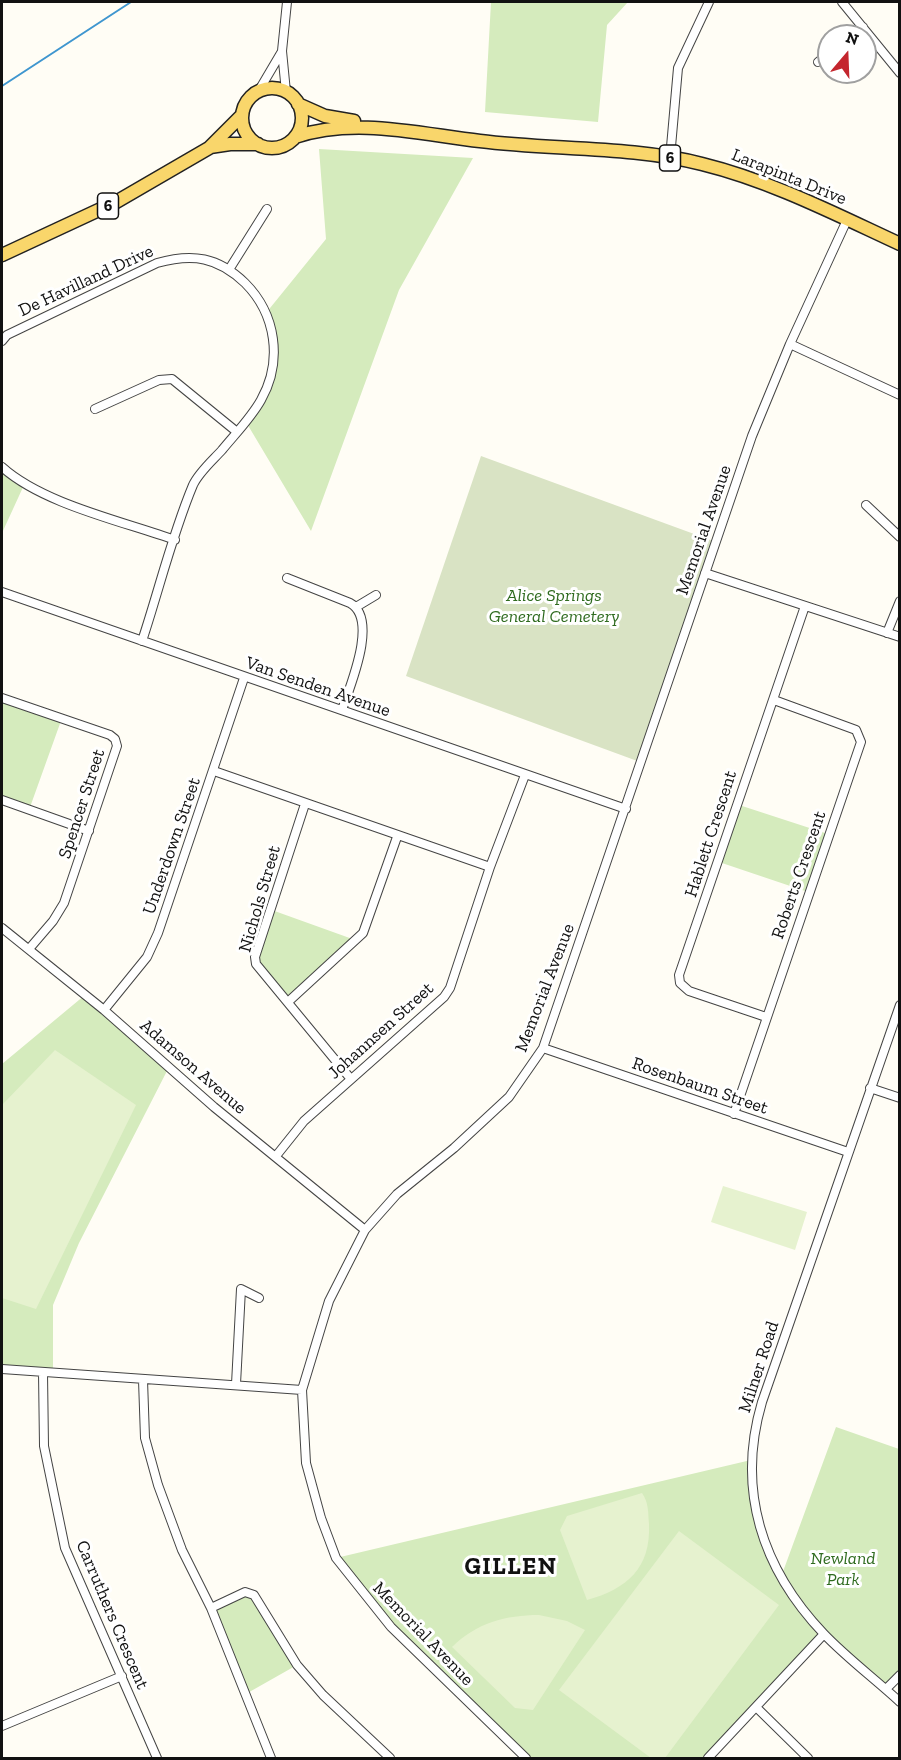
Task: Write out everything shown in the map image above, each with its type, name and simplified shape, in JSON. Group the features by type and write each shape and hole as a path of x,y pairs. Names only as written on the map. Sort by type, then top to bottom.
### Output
{"main road":[{"path":"258,92 275,88 286,92"},
{"name":"6","path":"2,255 116,202 209,148 242,115 249,99 258,92"},
{"name":"6","path":"286,92 298,104"},
{"name":"Larapinta Drive","path":"298,104 333,118 483,142"},
{"path":"295,137 302,121 298,104"},
{"path":"242,115 246,132 258,144"},
{"name":"Larapinta Drive","path":"295,137 339,127 384,129 483,142 669,158 701,163 759,181 900,244"},
{"name":"6","path":"209,148 230,144 258,144 275,148 295,137"}],"street":[{"path":"286,92 282,51 287,2"},
{"path":"669,158 678,68 709,2"},
{"path":"842,2 860,24"},
{"path":"877,44 900,73"},
{"path":"258,92 282,51"},
{"path":"230,268 267,209"},
{"name":"Memorial Avenue","path":"526,1758 391,1627 336,1558 321,1518 306,1463 302,1390 329,1301 365,1230 397,1194 454,1148 509,1097 543,1048 752,436 790,344 847,220"},
{"name":"De Havilland Drive","path":"2,341 7,335 157,263 177,258 211,260 230,268 248,286 266,313 275,346 270,383 261,402 194,483 142,641"},
{"path":"790,344 900,395"},
{"path":"95,409 159,380 172,379 237,432"},
{"path":"2,467 24,485 48,496 175,540"},
{"path":"866,505 900,537"},
{"path":"705,573 900,637"},
{"path":"287,578 356,607 361,616 363,632 359,659 342,710"},
{"name":"Van Senden Avenue","path":"2,592 244,678 626,808"},
{"path":"356,607 376,595"},
{"path":"888,633 900,600"},
{"name":"Hablett Crescent","path":"766,1017 689,991 680,983 679,975 804,606"},
{"name":"Underdown Street","path":"104,1010 147,957 214,771 244,678"},
{"name":"Spencer Street","path":"2,698 115,739 115,755 64,903 53,921 29,949"},
{"name":"Roberts Crescent","path":"734,1114 861,742 856,730 774,700"},
{"path":"214,771 397,837 490,867"},
{"name":"Johannsen Street","path":"276,1156 304,1121 444,997 450,988 490,867 525,775"},
{"path":"2,800 89,831"},
{"name":"Nichols Street","path":"305,804 255,957 256,964 289,1001 350,1078"},
{"path":"289,1001 363,933 397,837"},
{"name":"Adamson Avenue","path":"2,928 104,1010 214,1107 365,1230"},
{"name":"Milner Road","path":"900,1005 762,1402 755,1425 751,1460 756,1513 764,1544 789,1591 824,1634 900,1702"},
{"name":"Rosenbaum Street","path":"543,1048 848,1152"},
{"path":"870,1088 900,1098"},
{"path":"236,1384 241,1289 259,1298"},
{"path":"2,1369 302,1390"},
{"name":"Carruthers Crescent","path":"43,1373 44,1446 65,1548 157,1758"},
{"path":"143,1380 145,1438 158,1485 182,1550 211,1608 270,1758"},
{"path":"211,1608 245,1592 254,1595 284,1647 323,1695 390,1758"},
{"path":"708,1758 824,1634"},
{"path":"886,1689 900,1675"},
{"path":"2,1726 122,1676"},
{"path":"757,1708 808,1758"}],"green space":[{"path":"491,2 628,2 607,25 598,122 485,112"},
{"path":"319,149 473,158 399,290 311,531 246,422 261,402 274,366 266,313 326,239"},
{"name":"Alice Springs General Cemetery","path":"481,456 716,542 640,762 406,676"},
{"path":"2,467 24,485 2,533"},
{"path":"2,698 62,718 29,810 2,800"},
{"path":"736,804 828,834 808,892 719,862"},
{"path":"269,909 358,941 289,1001 256,964"},
{"path":"85,995 169,1067 79,1243 53,1305 53,1373 2,1369 2,1064"},
{"path":"55,1050 136,1105 36,1309 2,1298 2,1105"},
{"path":"723,1186 807,1212 795,1250 711,1222"},
{"name":"Newland Park","path":"836,1427 899,1449 899,1675 886,1689 824,1634 708,1758 526,1758 391,1627 336,1558 751,1460 756,1513 781,1577"},
{"path":"642,1493 647,1504 649,1539 641,1564 625,1583 614,1590 587,1600 560,1530 567,1516"},
{"path":"679,1531 779,1605 665,1758 651,1758 559,1690"},
{"path":"254,1595 297,1665 244,1695 211,1608 233,1596"},
{"path":"539,1615 567,1621 585,1630 533,1710 515,1708 452,1647 481,1626 503,1619"}],"waterway":[{"path":"2,86 131,2"}],"district":[{"name":"GILLEN","path":"511,1567"}]}
